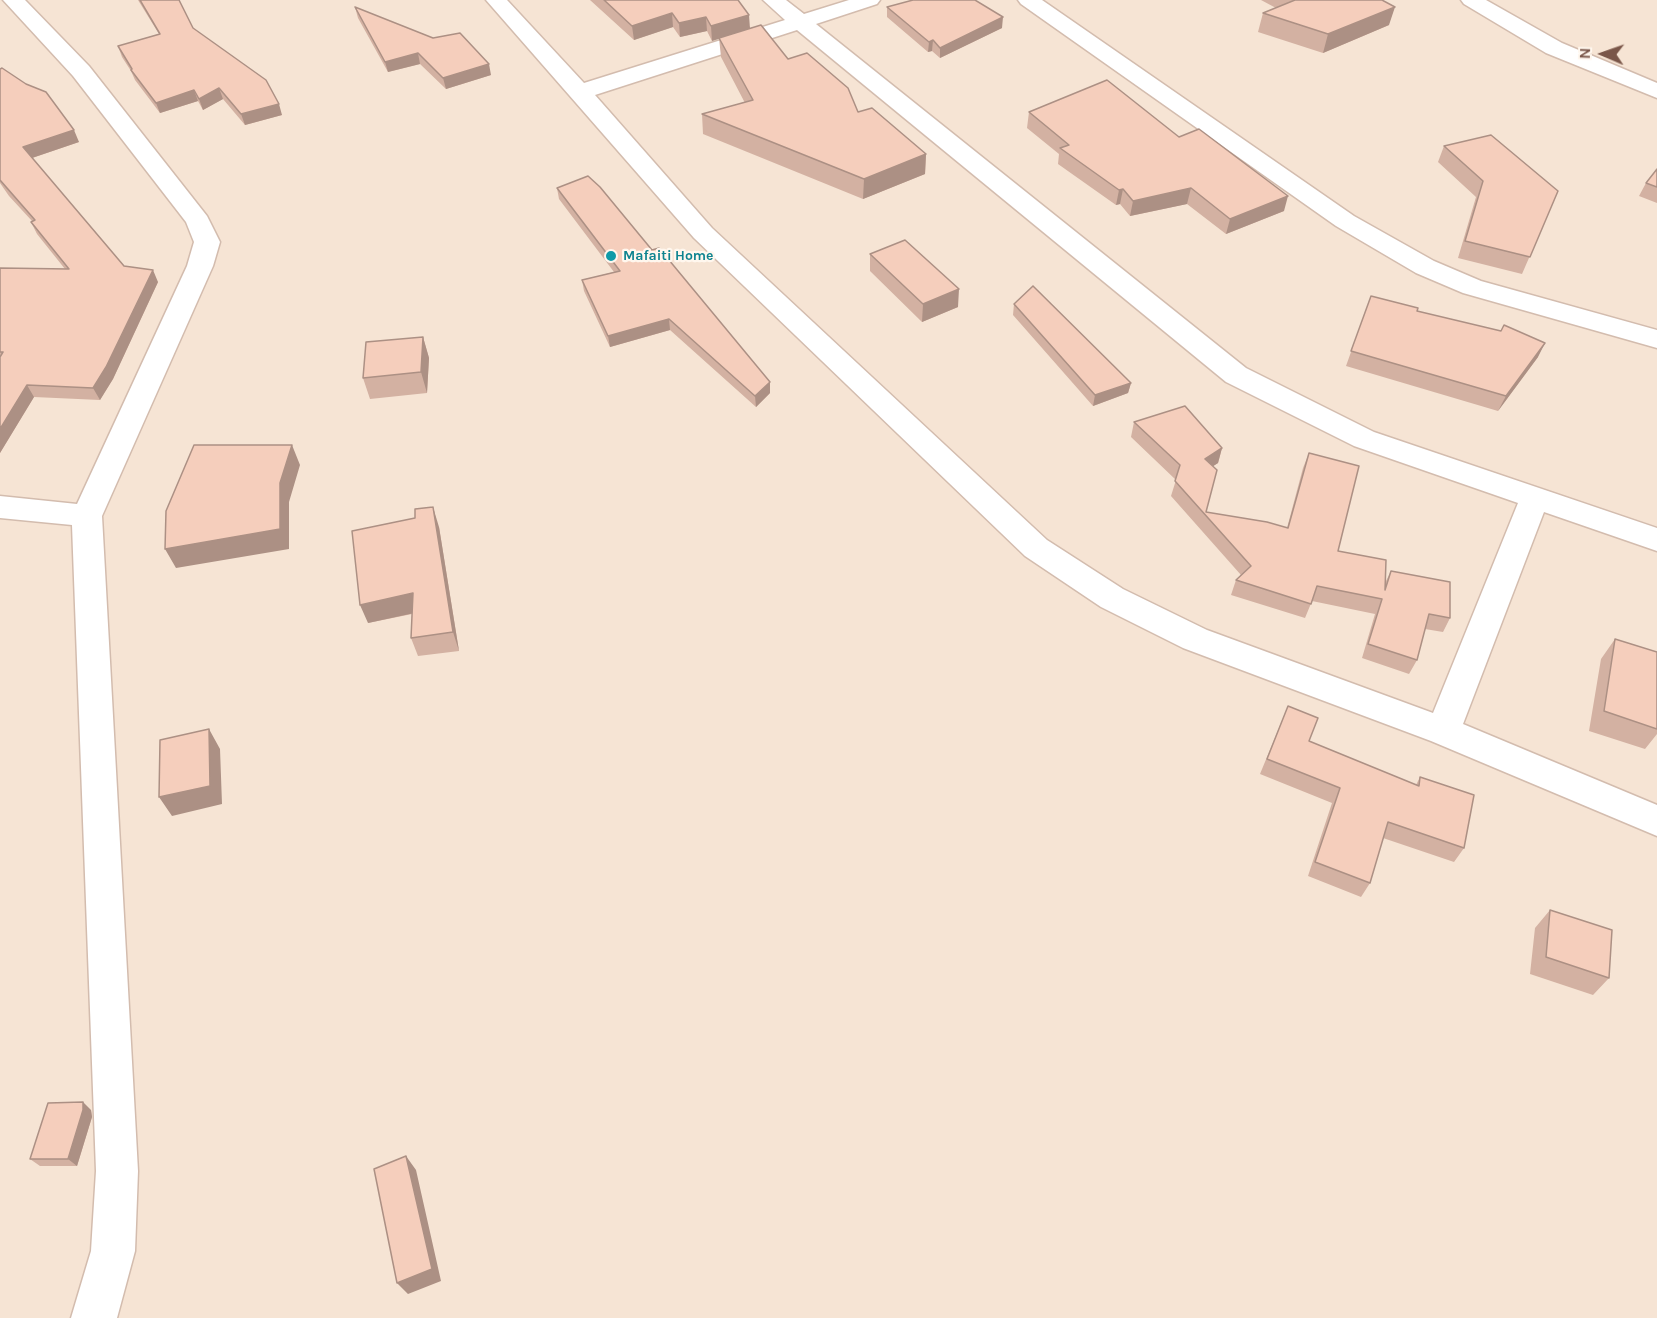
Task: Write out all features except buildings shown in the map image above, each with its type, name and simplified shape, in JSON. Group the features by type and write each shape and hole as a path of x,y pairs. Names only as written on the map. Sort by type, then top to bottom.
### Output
{"street":[{"path":"13,0 81,71 198,221 207,242 200,266 87,516 117,1171 113,1251 94,1318"},
{"path":"496,0 703,233 1036,548 1112,598 1195,639 1443,731 1657,821"},
{"path":"773,0 1236,375 1364,439 1657,540"},
{"path":"580,92 870,0"},
{"path":"1028,0 1345,221 1400,254 1472,287 1657,339"},
{"path":"1471,0 1554,48 1657,91"},
{"path":"1443,731 1535,497"},
{"path":"0,507 87,516"}],"shaded area":[{"path":"0,0 1657,0 1657,1318 0,1318"}],"place":[{"name":"Mafaiti Home","path":"611,256"}]}
